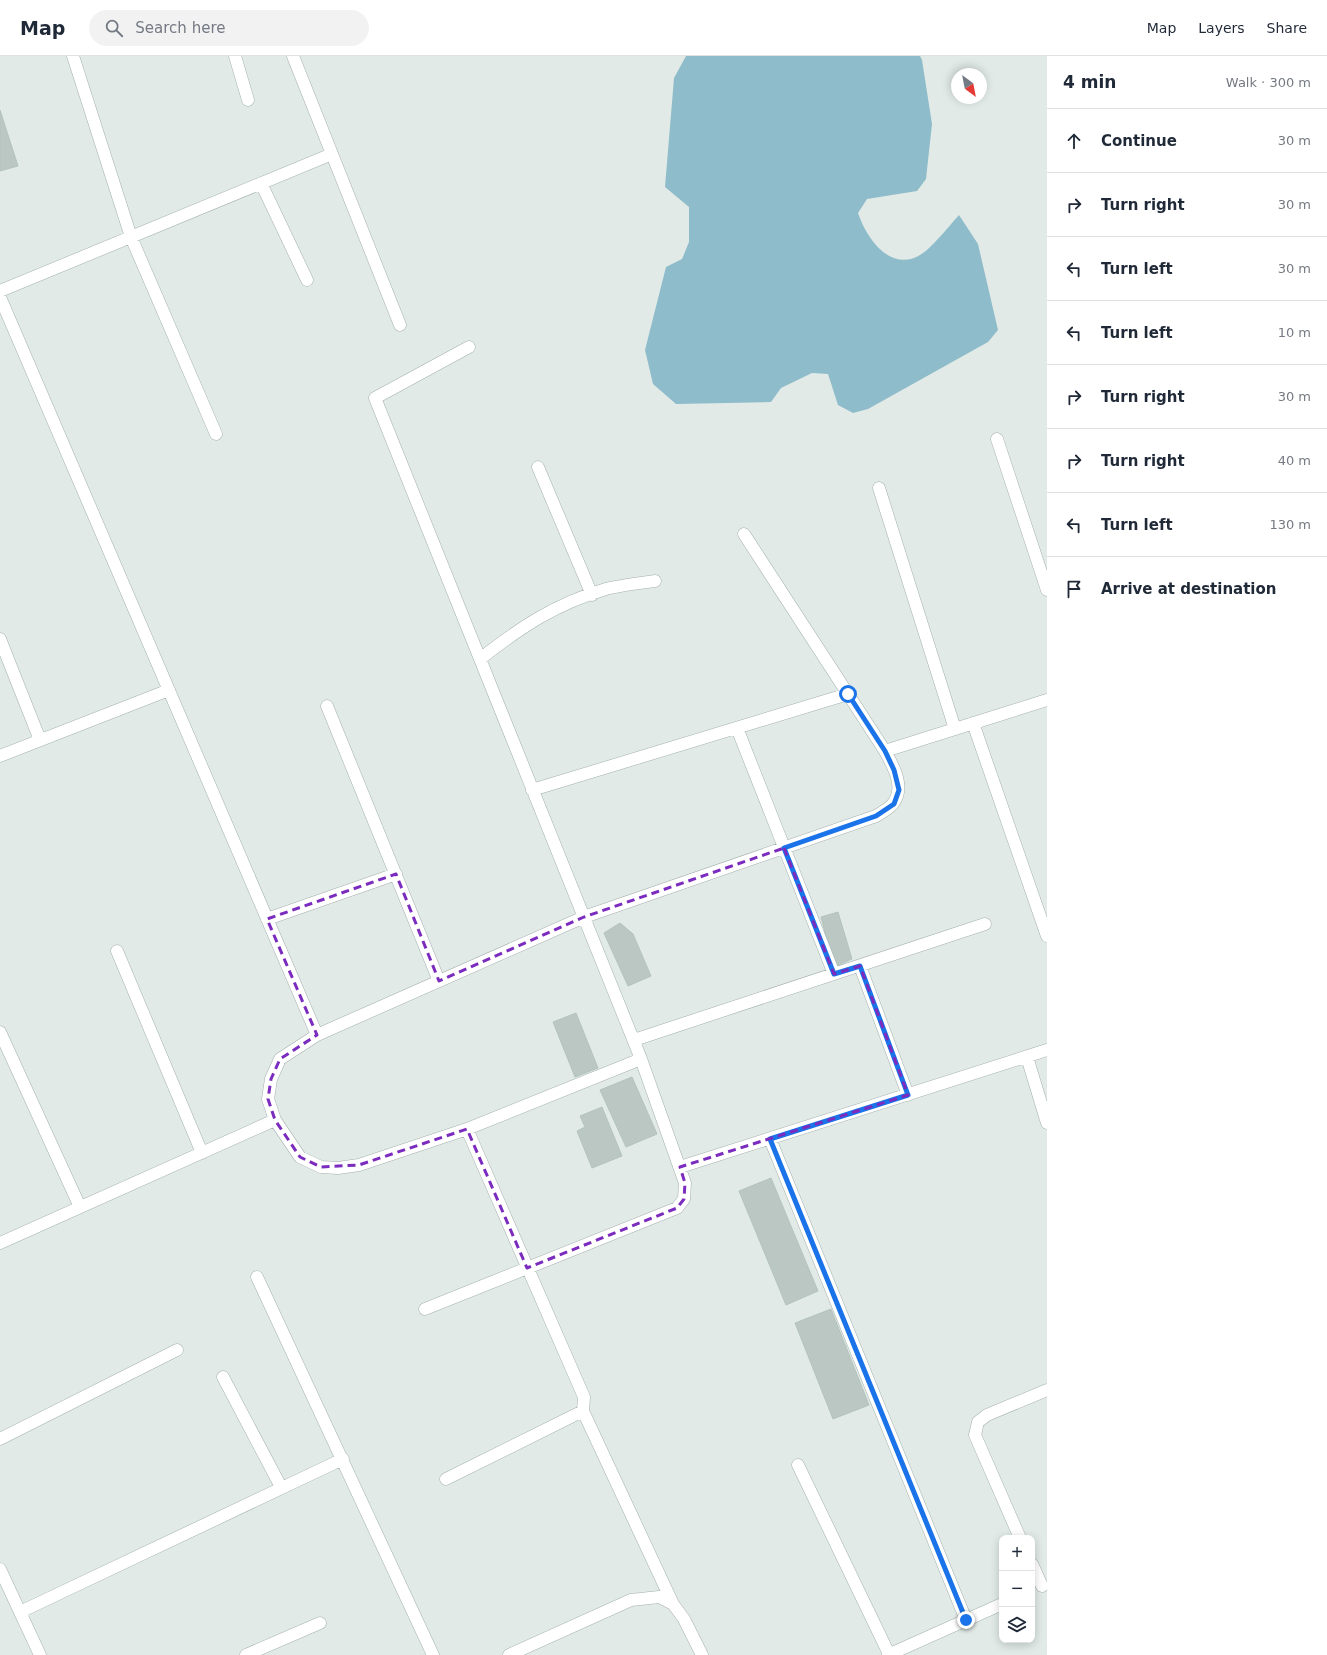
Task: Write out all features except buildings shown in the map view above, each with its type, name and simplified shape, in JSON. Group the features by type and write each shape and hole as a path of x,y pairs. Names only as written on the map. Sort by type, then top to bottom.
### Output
{"street":[{"path":"73,56 131,237 216,434"},
{"path":"235,56 248,100"},
{"path":"293,56 400,325"},
{"path":"0,291 332,154"},
{"path":"261,184 307,280"},
{"path":"0,297 317,1035"},
{"path":"425,1309 677,1208 684,1199 686,1183 634,1040 375,398 469,347"},
{"path":"997,439 1047,590"},
{"path":"538,467 592,595"},
{"path":"879,488 955,729"},
{"path":"641,1059 467,1129 359,1165 338,1168 321,1167 300,1157 275,1120 268,1098 271,1079 280,1059 317,1035 584,917 876,816 894,804 899,790 894,770 885,751 744,534"},
{"path":"480,659 519,629 561,605 607,589 655,580"},
{"path":"0,639 40,740"},
{"path":"0,756 169,690"},
{"path":"532,790 848,694"},
{"path":"885,751 1047,700"},
{"path":"328,706 439,981"},
{"path":"973,723 1047,936"},
{"path":"737,728 834,974"},
{"path":"267,919 396,874"},
{"path":"634,1040 985,924"},
{"path":"118,951 202,1153"},
{"path":"860,966 908,1095"},
{"path":"0,1032 80,1207"},
{"path":"680,1167 1047,1050"},
{"path":"1027,1057 1047,1123"},
{"path":"0,1243 275,1120"},
{"path":"467,1129 584,1397 583,1411 673,1604 684,1619 702,1655"},
{"path":"770,1139 966,1620"},
{"path":"257,1277 433,1655"},
{"path":"0,1439 177,1350"},
{"path":"224,1377 281,1487"},
{"path":"1019,1535 975,1435 978,1422 987,1415 1047,1390"},
{"path":"446,1479 583,1411"},
{"path":"20,1612 281,1487 343,1459"},
{"path":"798,1465 889,1655 999,1605"},
{"path":"0,1569 40,1655"},
{"path":"1034,1571 1040,1587"},
{"path":"509,1655 631,1600 659,1597 673,1604"},
{"path":"246,1655 320,1623"}],"highlighted area":[{"path":"784,848 834,974 860,966 908,1095 680,1167 685,1183 684,1199 677,1208 527,1268 467,1129 359,1165 321,1167 300,1157 275,1120 268,1099 271,1079 280,1059 317,1035 267,919 396,874 439,981 584,917"}],"water":[{"path":"686,56 920,56 922,60 932,124 926,179 917,191 867,199 858,213 873,242 889,256 899,259 909,259 920,255 935,243 959,215 978,244 998,330 988,342 868,409 853,413 838,405 828,374 812,373 781,388 771,402 676,404 653,384 645,350 666,267 682,259 689,242 689,207 665,187 674,78"}],"route":[{"path":"848,694 885,751 894,770 899,790 894,804 876,816 784,848 834,974 860,966 908,1095 770,1139 966,1620"}]}
